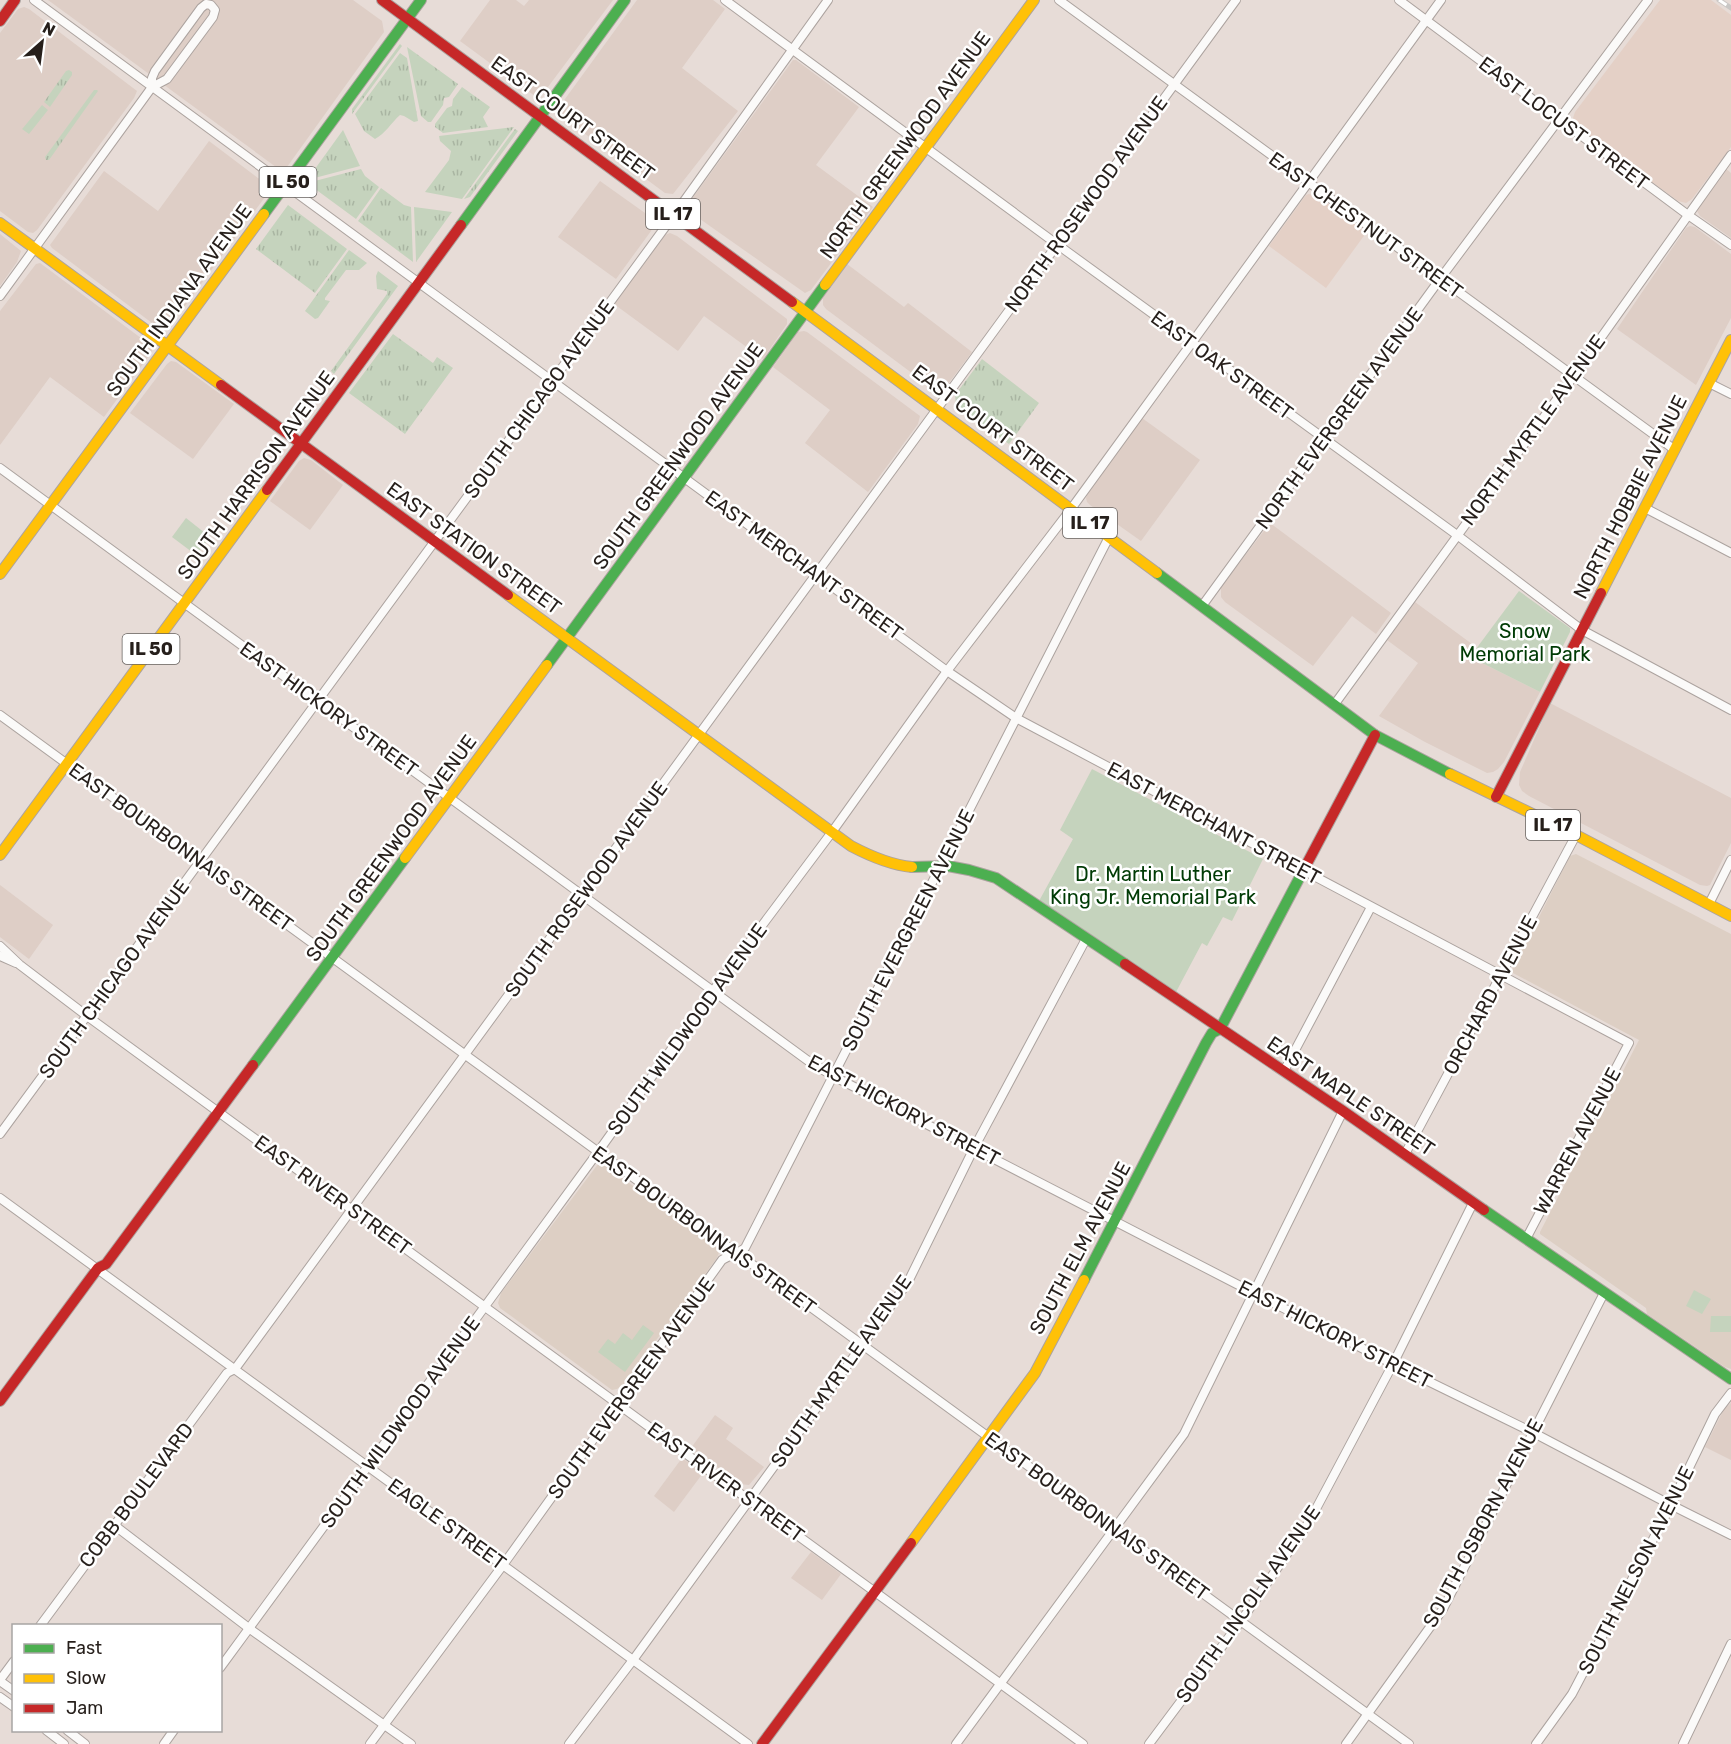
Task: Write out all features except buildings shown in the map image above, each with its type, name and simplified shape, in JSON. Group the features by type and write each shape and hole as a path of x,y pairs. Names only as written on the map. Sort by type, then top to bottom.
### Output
{"main road":[{"path":"0,21 15,0"},
{"name":"EAST COURT STREET","path":"382,0 806,311 1375,735 1731,916"},
{"name":"IL 50","path":"408,18 421,0"},
{"name":"IL 50","path":"541,117 625,0"},
{"name":"NORTH GREENWOOD AVENUE","path":"806,311 1034,0"},
{"name":"SOUTH INDIANA AVENUE","path":"0,574 408,18"},
{"name":"SOUTH HARRISON AVENUE","path":"0,855 541,117"},
{"name":"EAST STATION STREET","path":"0,223 832,832 865,854 882,860 913,867 941,865"},
{"name":"SOUTH GREENWOOD AVENUE","path":"0,1401 98,1268 106,1264 806,311"},
{"name":"NORTH HOBBIE AVENUE","path":"1496,797 1731,340"},
{"name":"SOUTH ELM AVENUE","path":"762,1744 990,1438 1035,1373 1116,1221 1206,1043 1212,1033 1220,1029 1375,735"},
{"name":"EAST MAPLE STREET","path":"941,865 979,872 996,878 1343,1111 1473,1203 1731,1379"}],"street":[{"name":"EAST MERCHANT STREET","path":"34,0 816,575 1016,718 1629,1043"},
{"name":"EAST OAK STREET","path":"725,0 1457,535 1582,630 1731,710"},
{"name":"SOUTH CHICAGO AVENUE","path":"0,1134 674,215 828,0"},
{"name":"EAST CHESTNUT STREET","path":"1059,0 1675,450"},
{"name":"NORTH ROSEWOOD AVENUE","path":"938,409 1236,0"},
{"name":"EAST LOCUST STREET","path":"1399,0 1731,245"},
{"name":"SOUTH WILDWOOD AVENUE","path":"222,1665 713,991 832,832 947,670 1071,508 1441,0"},
{"name":"NORTH EVERGREEN AVENUE","path":"1202,606 1440,279 1648,0"},
{"path":"0,296 152,87 167,79 213,17 215,10 211,5 206,4 201,8 155,71 152,87"},
{"name":"NORTH MYRTLE AVENUE","path":"1334,705 1573,377 1731,155"},
{"path":"1709,383 1731,394"},
{"name":"SOUTH ROSEWOOD AVENUE","path":"235,1369 938,409"},
{"name":"EAST HICKORY STREET","path":"0,468 807,1060 833,1076 1254,1293 1731,1534"},
{"path":"1645,508 1731,553"},
{"name":"SOUTH EVERGREEN AVENUE","path":"369,1744 503,1565 723,1260 745,1248 1109,537"},
{"name":"EAST BOURBONNAIS STREET","path":"0,715 1409,1744"},
{"name":"ORCHARD AVENUE","path":"1405,1154 1576,836"},
{"path":"1708,904 1731,860"},
{"path":"1284,1071 1371,907"},
{"name":"SOUTH MYRTLE AVENUE","path":"569,1744 908,1282 974,1148 1086,939"},
{"name":"EAST RIVER STREET","path":"0,946 20,965 87,1016 1083,1744"},
{"name":"EAST RIVER STREET","path":"0,956 20,965"},
{"name":"WARREN AVENUE","path":"1526,1239 1629,1043"},
{"path":"956,1744 1184,1434 1343,1111"},
{"name":"EAGLE STREET","path":"0,1198 748,1744"},
{"name":"SOUTH LINCOLN AVENUE","path":"1149,1744 1241,1621 1309,1522 1393,1364 1473,1203"},
{"name":"SOUTH OSBORN AVENUE","path":"1346,1744 1443,1609 1604,1293"},
{"name":"COBB BOULEVARD","path":"41,1624 227,1372 235,1369"},
{"name":"SOUTH NELSON AVENUE","path":"1536,1744 1572,1694 1671,1505 1715,1414 1731,1394"},
{"path":"114,1525 250,1629 411,1744"},
{"path":"1683,1744 1731,1644"},
{"path":"0,1662 11,1665 0,1681"},
{"path":"47,1732 64,1744"},
{"path":"68,1732 85,1744"},
{"path":"164,1744 173,1732"}],"shaded area":[{"path":"48,0 353,0 382,21 384,32 287,167 282,169 276,167"},
{"path":"490,0 516,0 524,6 529,0 613,0 539,99 460,41"},
{"path":"637,0 713,0 725,9 682,68 738,111 673,194 665,193 561,116 557,110"},
{"path":"1660,0 1711,0 1731,15 1731,147 1692,199 1686,203 1678,201 1574,125 1572,121 1575,112"},
{"path":"24,7 137,91 33,233 28,232 0,211 0,33 18,9"},
{"path":"793,60 859,107 816,165 873,207 811,290 805,293 690,212 687,207"},
{"path":"209,141 266,184 268,193 168,329 160,329 50,245 104,171 158,211"},
{"path":"1725,168 1731,173 1731,238 1700,216 1697,211"},
{"path":"600,181 652,218 654,223 651,231 616,279 558,237"},
{"path":"1309,194 1318,196 1366,233 1326,288 1269,246"},
{"path":"1695,227 1731,254 1731,318 1696,385 1617,329 1686,228"},
{"path":"670,233 787,319 787,324 763,359 704,316 678,351 614,304 665,235"},
{"path":"0,234 21,251 17,262 0,286"},
{"path":"40,263 153,347 151,353 104,417 50,377 0,445 0,311 36,264"},
{"path":"847,264 904,307 908,303 972,352 945,388 936,391 826,309 823,305 823,298"},
{"path":"804,331 920,416 918,424 868,492 805,443 830,410 773,367 798,332"},
{"path":"171,361 176,362 234,404 193,459 130,413"},
{"path":"1142,418 1200,460 1141,541 1090,505 1086,498"},
{"path":"304,458 311,460 343,485 310,530 270,501 299,461"},
{"path":"1270,523 1391,613 1376,634 1352,616 1313,666 1225,602 1221,597 1221,587"},
{"path":"1415,602 1472,644 1465,653 1470,657 1540,692 1504,762 1493,772 1487,773 1379,716 1418,663 1387,640"},
{"path":"1550,703 1731,798 1731,843 1710,885 1700,885 1522,791 1519,785 1520,772"},
{"path":"1576,854 1731,934 1731,1369 1647,1314 1646,1308 1540,1234 1639,1040 1513,973 1512,970 1570,856"},
{"path":"0,885 53,925 29,959 0,937"},
{"path":"598,1164 606,1166 720,1250 717,1258 623,1385 612,1390 500,1308 498,1303 501,1293"},
{"path":"1731,1403 1731,1460 1705,1447 1724,1409"},
{"path":"715,1415 733,1428 726,1439 764,1467 749,1485 740,1484 691,1448"},
{"path":"682,1458 703,1473 674,1512 654,1496"},
{"path":"811,1552 841,1574 822,1600 791,1578"}],"green space":[{"path":"400,44 402,46 352,114 352,109"},
{"path":"407,47 458,84 449,97 444,98 443,105 431,122 421,116"},
{"path":"400,53 407,58 418,121 414,122 400,115 375,139 364,131 355,114"},
{"path":"69,70 72,75 50,107 44,102"},
{"path":"462,87 490,107 483,117 488,127 443,133 435,127 435,124 447,108 452,106 453,99"},
{"path":"94,90 98,91 49,160 46,160 45,157"},
{"path":"42,105 48,110 29,134 22,129"},
{"path":"514,127 462,199 425,192 449,160 451,151 440,141 439,136"},
{"path":"515,129 518,131 470,197 464,199"},
{"path":"343,130 360,166 307,180"},
{"path":"361,169 365,176 379,187 356,219 307,183"},
{"path":"381,188 404,205 411,207 413,262 358,221"},
{"path":"288,205 347,249 315,293 256,249"},
{"path":"414,207 452,212 416,262 416,260"},
{"path":"349,250 367,263 359,270 346,270 325,298 330,301 315,319 305,311"},
{"path":"378,271 398,286 334,374 331,371 387,294 387,291 377,289"},
{"path":"393,334 433,363 437,357 453,368 405,434 349,393"},
{"path":"982,359 1039,403 1009,444 956,404 955,395"},
{"path":"186,518 210,537 196,555 172,537"},
{"name":"Snow Memorial Park","path":"1519,591 1570,628 1540,692 1470,657"},
{"name":"Dr. Martin Luther King Jr. Memorial Park","path":"1092,769 1263,859 1232,921 1223,917 1207,946 1202,943 1176,992 1039,901 1073,839 1060,830"},
{"path":"1694,1290 1711,1299 1702,1314 1686,1306"},
{"path":"1711,1316 1731,1316 1731,1332 1710,1332"},
{"path":"643,1325 654,1333 625,1372 598,1352 608,1339 615,1344 623,1333 632,1340"}],"railway":[{"path":"1719,0 1731,8"}],"traffic: fast":[{"path":"264,214 421,0"},
{"path":"461,225 625,0"},
{"path":"547,665 825,285"},
{"path":"1157,573 1375,735 1450,774"},
{"path":"253,1065 405,858"},
{"path":"912,867 948,866 996,878 1125,964"},
{"path":"1084,1280 1206,1043 1212,1033 1220,1029 1303,871"},
{"path":"1484,1210 1731,1379"}],"traffic: slow":[{"path":"825,285 1034,0"},
{"path":"0,574 264,214"},
{"path":"0,223 221,385"},
{"path":"792,302 1157,573"},
{"path":"1601,593 1731,340"},
{"path":"0,855 267,490"},
{"path":"508,595 851,846 880,860 912,867"},
{"path":"405,858 547,665"},
{"path":"1450,774 1576,835 1731,916"},
{"path":"911,1543 1035,1373 1084,1280"}],"traffic: jam":[{"path":"0,21 15,0"},
{"path":"382,0 792,302"},
{"path":"267,490 461,225"},
{"path":"221,385 508,595"},
{"path":"1496,797 1601,593"},
{"path":"1303,871 1375,735"},
{"path":"1125,964 1343,1111 1484,1210"},
{"path":"0,1401 98,1268 106,1264 253,1065"},
{"path":"762,1744 911,1543"}]}
